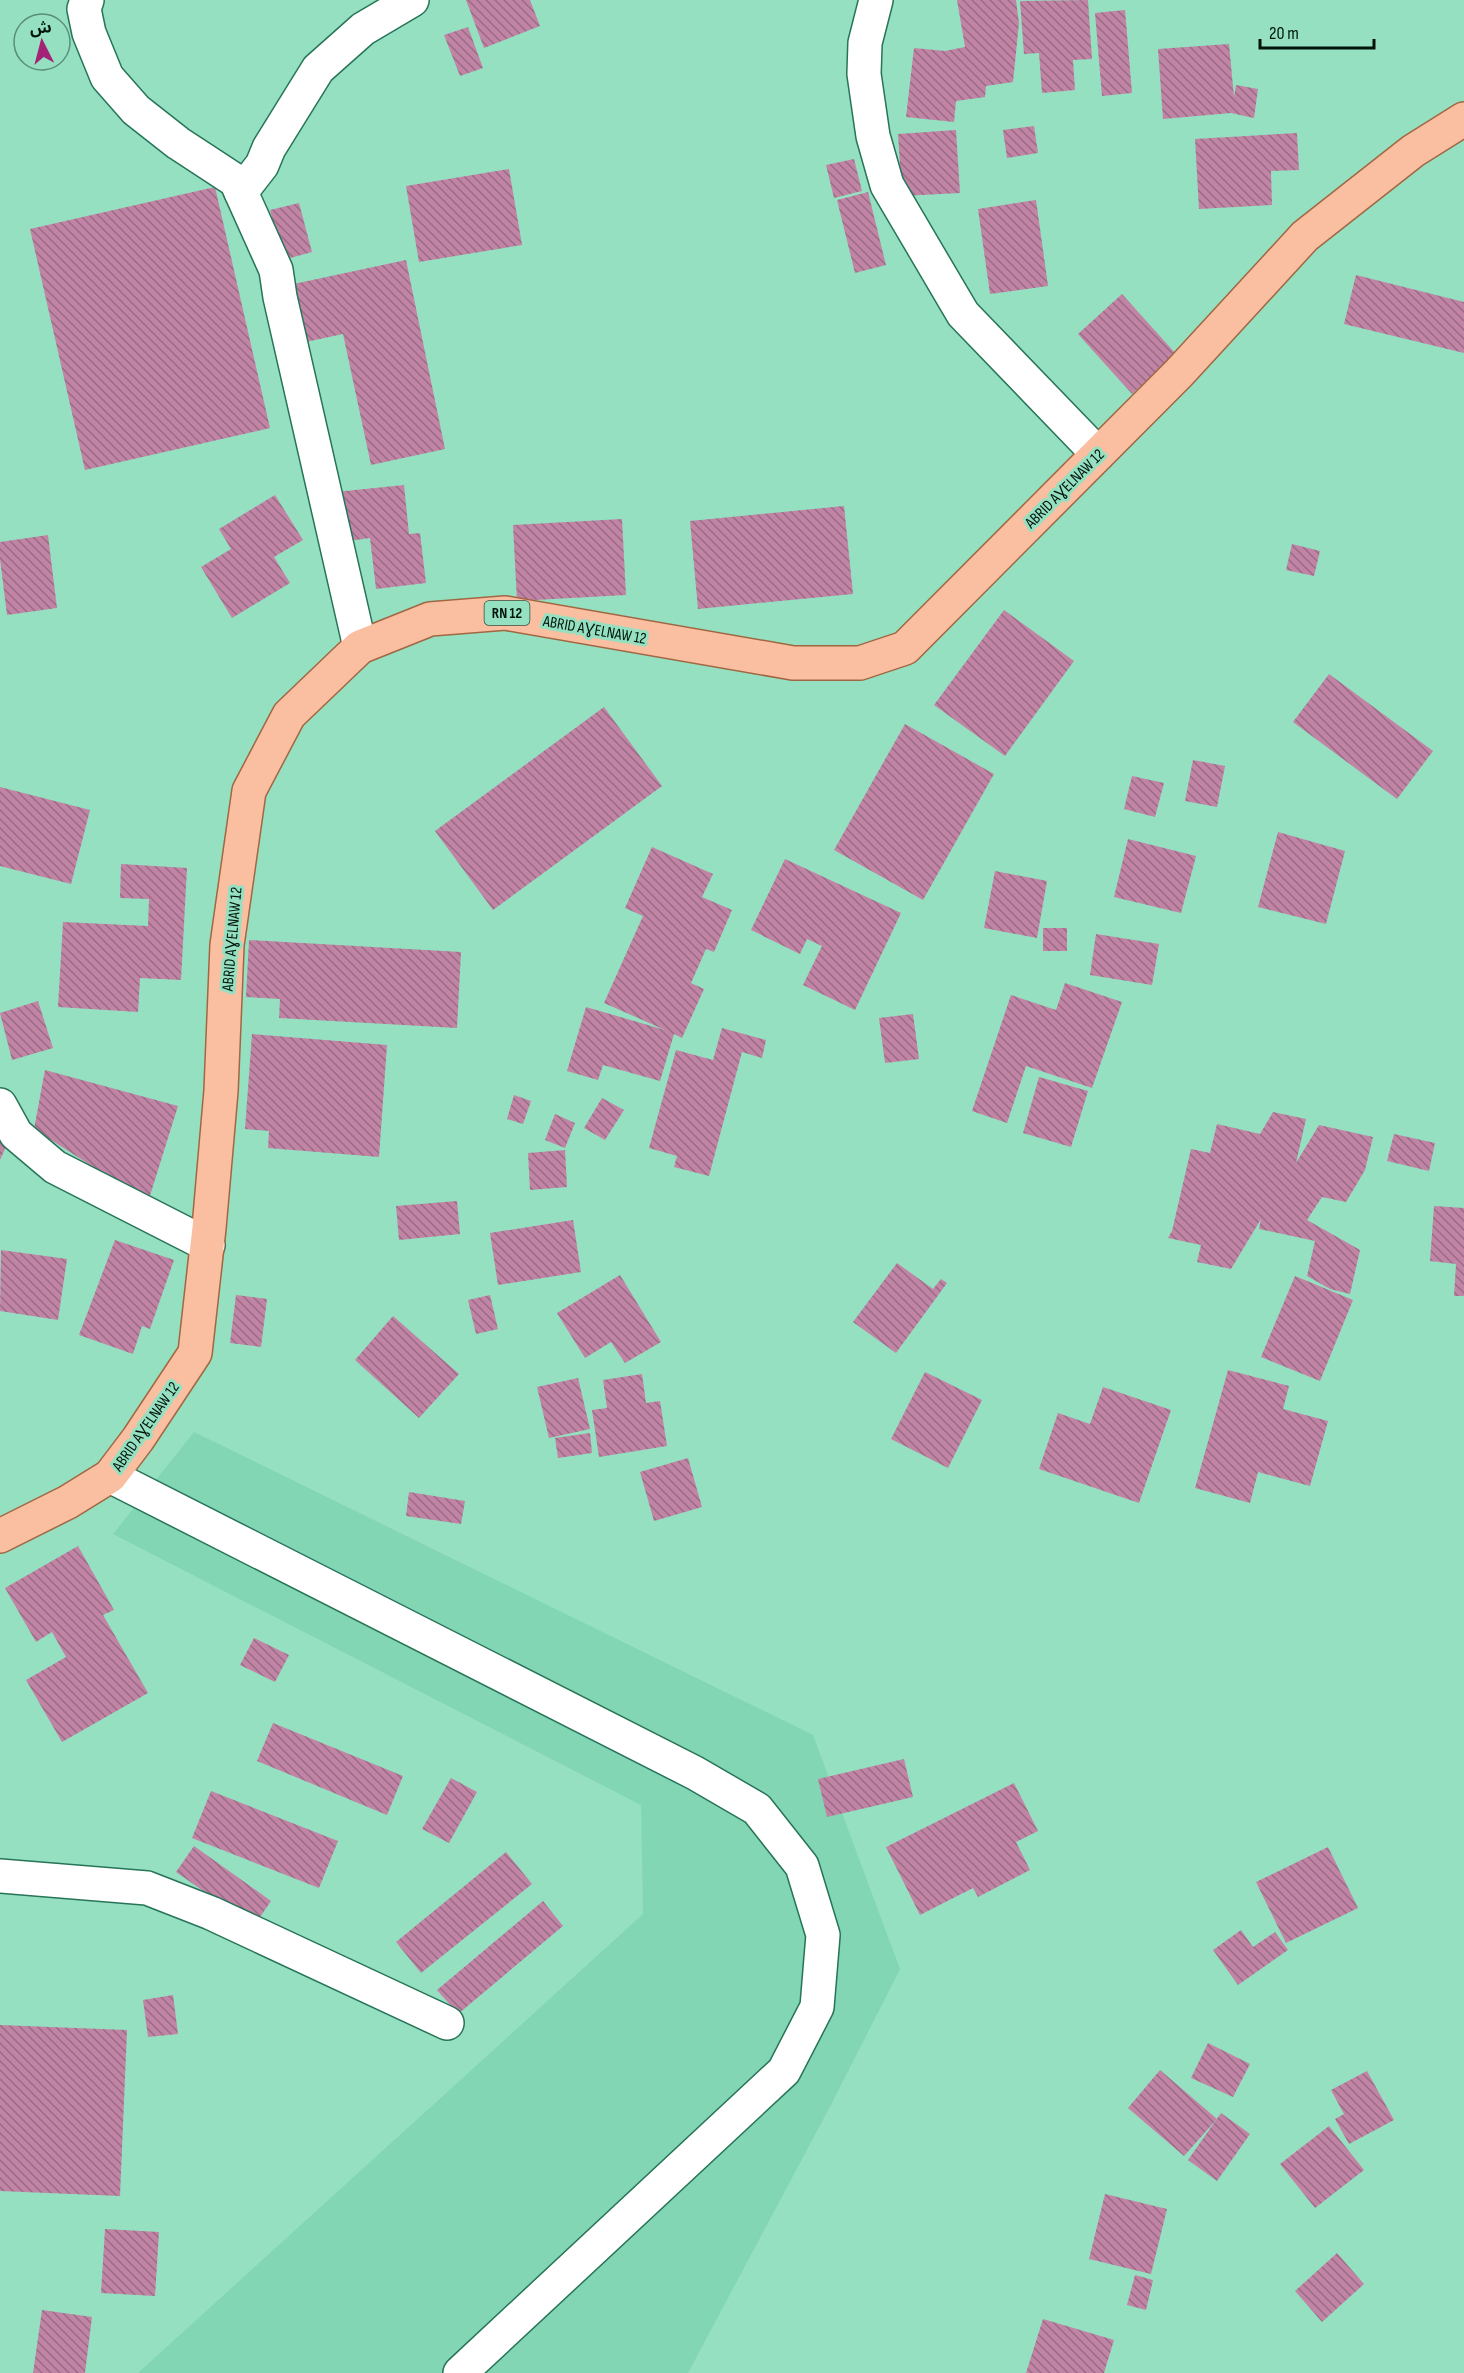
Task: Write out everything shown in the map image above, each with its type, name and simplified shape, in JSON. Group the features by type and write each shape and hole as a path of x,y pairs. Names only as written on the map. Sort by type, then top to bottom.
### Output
{"main road":[{"name":"ABRID AƔELNAW 12","path":"0,1536 68,1502 110,1476 138,1439 195,1353 208,1245 221,1091 227,945 249,791 289,715 360,647 429,619 505,613 793,663 860,663 905,648 1179,373 1305,236 1413,151 1464,119"}],"street":[{"path":"87,0 84,9 89,33 107,77 136,110 178,143 236,181 276,270 280,297 360,647"},
{"path":"241,192 262,165 268,148 318,69 363,29 412,0"},
{"path":"876,0 865,43 864,74 873,136 887,185 963,314 1098,454"},
{"path":"0,1105 16,1134 55,1167 208,1245"},
{"path":"110,1476 695,1773 758,1809 802,1866 823,1935 817,2007 784,2072 460,2373"},
{"path":"0,1876 147,1888 211,1913 447,2023"}],"shaded area":[{"path":"194,1432 813,1735 900,1969 833,2101 688,2373 138,2373 643,1914 641,1805 113,1534"}],"building":[{"path":"466,0 530,0 540,26 484,48"},
{"path":"957,0 1016,0 1019,23 1013,82 986,86 985,97 956,101 954,122 906,117 914,48 945,51 965,47"},
{"path":"1088,0 1092,59 1073,60 1075,90 1042,93 1039,53 1024,54 1020,1"},
{"path":"1125,10 1132,93 1102,96 1095,13"},
{"path":"468,27 483,68 460,76 444,35"},
{"path":"1229,44 1234,97 1236,85 1258,89 1254,118 1231,113 1163,119 1158,49"},
{"path":"1034,126 1038,153 1007,158 1003,130"},
{"path":"956,130 960,193 902,196 898,134"},
{"path":"1297,133 1299,170 1271,171 1272,205 1199,209 1195,139"},
{"path":"854,159 862,191 834,198 826,165"},
{"path":"509,169 522,245 419,262 406,186"},
{"path":"215,187 270,428 85,470 30,229"},
{"path":"868,192 886,265 855,273 837,200"},
{"path":"1036,200 1048,286 990,294 978,209"},
{"path":"299,203 312,252 283,260 270,210"},
{"path":"406,260 445,449 371,465 343,334 301,343 289,285"},
{"path":"1356,275 1464,302 1464,353 1344,324"},
{"path":"1122,294 1176,354 1132,394 1078,334"},
{"path":"404,485 409,534 420,533 426,583 376,589 370,538 342,542 336,492"},
{"path":"275,495 303,540 274,557 290,583 232,618 201,567 231,549 219,529"},
{"path":"844,506 853,594 698,609 690,521"},
{"path":"622,519 626,595 517,601 513,525"},
{"path":"48,535 57,608 7,615 0,542"},
{"path":"1292,544 1320,551 1314,576 1286,570"},
{"path":"1004,610 1074,661 1005,756 934,705"},
{"path":"1329,674 1433,751 1397,799 1293,722"},
{"path":"604,707 662,786 493,910 435,831"},
{"path":"905,724 994,774 923,900 834,850"},
{"path":"1193,760 1225,766 1217,807 1185,801"},
{"path":"1132,776 1164,783 1155,817 1124,809"},
{"path":"0,787 90,810 71,884 0,866"},
{"path":"1278,832 1345,851 1326,924 1258,907"},
{"path":"1128,839 1196,856 1181,913 1114,897"},
{"path":"652,847 713,874 702,897 732,910 714,952 706,949 691,983 704,989 682,1038 674,1034 660,1081 603,1065 598,1080 567,1071 586,1007 665,1030 604,1003 643,916 625,908"},
{"path":"785,859 901,913 855,1010 803,985 822,946 807,939 800,954 751,930"},
{"path":"121,864 187,868 181,980 140,978 138,1012 58,1007 63,922 148,926 149,899 120,898"},
{"path":"995,871 1047,881 1037,938 984,928"},
{"path":"1043,928 1067,928 1067,951 1043,951"},
{"path":"1096,934 1159,944 1152,985 1090,975"},
{"path":"249,940 461,952 457,1028 279,1018 280,999 246,997"},
{"path":"1065,983 1122,1002 1092,1088 1026,1066 1007,1123 972,1111 1011,995 1056,1010"},
{"path":"38,1001 53,1048 12,1060 0,1013"},
{"path":"913,1014 919,1059 885,1063 879,1018"},
{"path":"722,1028 766,1040 762,1058 742,1052 709,1176 674,1167 677,1156 649,1148 676,1050 713,1060"},
{"path":"252,1034 387,1045 379,1157 268,1148 269,1131 245,1129"},
{"path":"45,1070 178,1106 148,1202 34,1129"},
{"path":"1039,1077 1088,1091 1071,1147 1023,1133"},
{"path":"514,1095 531,1101 523,1124 507,1119"},
{"path":"602,1098 624,1110 605,1140 584,1128"},
{"path":"1273,1112 1306,1119 1296,1163 1319,1125 1373,1137 1365,1170 1346,1202 1322,1197 1307,1220 1360,1250 1350,1294 1330,1289 1307,1276 1315,1241 1259,1229 1261,1219 1231,1269 1197,1262 1201,1245 1168,1238 1172,1231 1191,1149 1210,1153 1217,1124 1260,1134"},
{"path":"555,1114 575,1123 565,1148 545,1140"},
{"path":"1394,1134 1435,1143 1429,1171 1387,1161"},
{"path":"0,1139 8,1142 0,1160"},
{"path":"565,1150 567,1187 530,1190 528,1153"},
{"path":"457,1201 460,1234 399,1240 396,1206"},
{"path":"1434,1206 1464,1208 1464,1296 1454,1296 1456,1264 1430,1261"},
{"path":"573,1220 581,1272 498,1285 490,1233"},
{"path":"115,1240 174,1260 150,1329 142,1326 133,1354 79,1335"},
{"path":"1,1250 67,1259 58,1320 0,1311"},
{"path":"897,1263 933,1289 941,1279 947,1283 896,1353 853,1322"},
{"path":"620,1275 661,1342 625,1363 611,1342 585,1358 557,1313"},
{"path":"1295,1276 1353,1300 1320,1381 1261,1357"},
{"path":"236,1295 267,1299 261,1347 230,1343"},
{"path":"490,1295 498,1329 476,1334 468,1300"},
{"path":"393,1316 459,1374 419,1418 355,1360"},
{"path":"1228,1370 1289,1386 1283,1409 1328,1421 1310,1486 1258,1472 1250,1503 1195,1488"},
{"path":"925,1372 982,1400 948,1468 891,1439"},
{"path":"642,1374 646,1403 660,1401 667,1446 599,1457 592,1410 607,1408 603,1380"},
{"path":"578,1378 590,1429 549,1438 537,1387"},
{"path":"1103,1387 1171,1410 1139,1503 1039,1469 1058,1413 1090,1424"},
{"path":"590,1433 592,1453 558,1458 555,1438"},
{"path":"688,1458 702,1507 654,1521 640,1472"},
{"path":"409,1492 465,1501 461,1524 406,1516"},
{"path":"78,1546 114,1610 103,1615 148,1693 62,1742 26,1680 66,1657 52,1632 36,1642 5,1588"},
{"path":"254,1638 289,1655 275,1682 240,1665"},
{"path":"273,1723 403,1776 387,1815 257,1761"},
{"path":"904,1759 913,1797 827,1817 818,1779"},
{"path":"451,1778 477,1792 449,1843 422,1829"},
{"path":"1014,1783 1038,1831 1016,1842 1030,1870 978,1897 973,1888 920,1915 886,1847"},
{"path":"211,1791 338,1841 319,1888 192,1838"},
{"path":"194,1846 271,1901 254,1926 176,1872"},
{"path":"1328,1847 1358,1908 1286,1943 1256,1882"},
{"path":"506,1852 532,1884 421,1973 396,1942"},
{"path":"543,1901 563,1926 458,2014 437,1990"},
{"path":"1241,1930 1253,1947 1275,1932 1288,1950 1238,1985 1213,1950"},
{"path":"173,1995 178,2034 148,2037 143,2000"},
{"path":"0,2025 127,2030 120,2196 0,2191"},
{"path":"1208,2043 1250,2064 1233,2097 1191,2078"},
{"path":"1160,2070 1217,2119 1184,2156 1128,2108"},
{"path":"1367,2071 1394,2120 1349,2144 1335,2119 1344,2114 1331,2090"},
{"path":"1221,2113 1250,2134 1217,2181 1188,2160"},
{"path":"1329,2126 1364,2170 1315,2208 1280,2164"},
{"path":"1105,2194 1167,2209 1151,2274 1089,2259"},
{"path":"105,2229 159,2232 155,2296 101,2293"},
{"path":"1337,2253 1364,2284 1322,2322 1295,2291"},
{"path":"1135,2275 1153,2280 1146,2310 1127,2305"},
{"path":"42,2310 92,2317 85,2373 33,2373"},
{"path":"1043,2319 1114,2340 1104,2373 1026,2373"}]}
